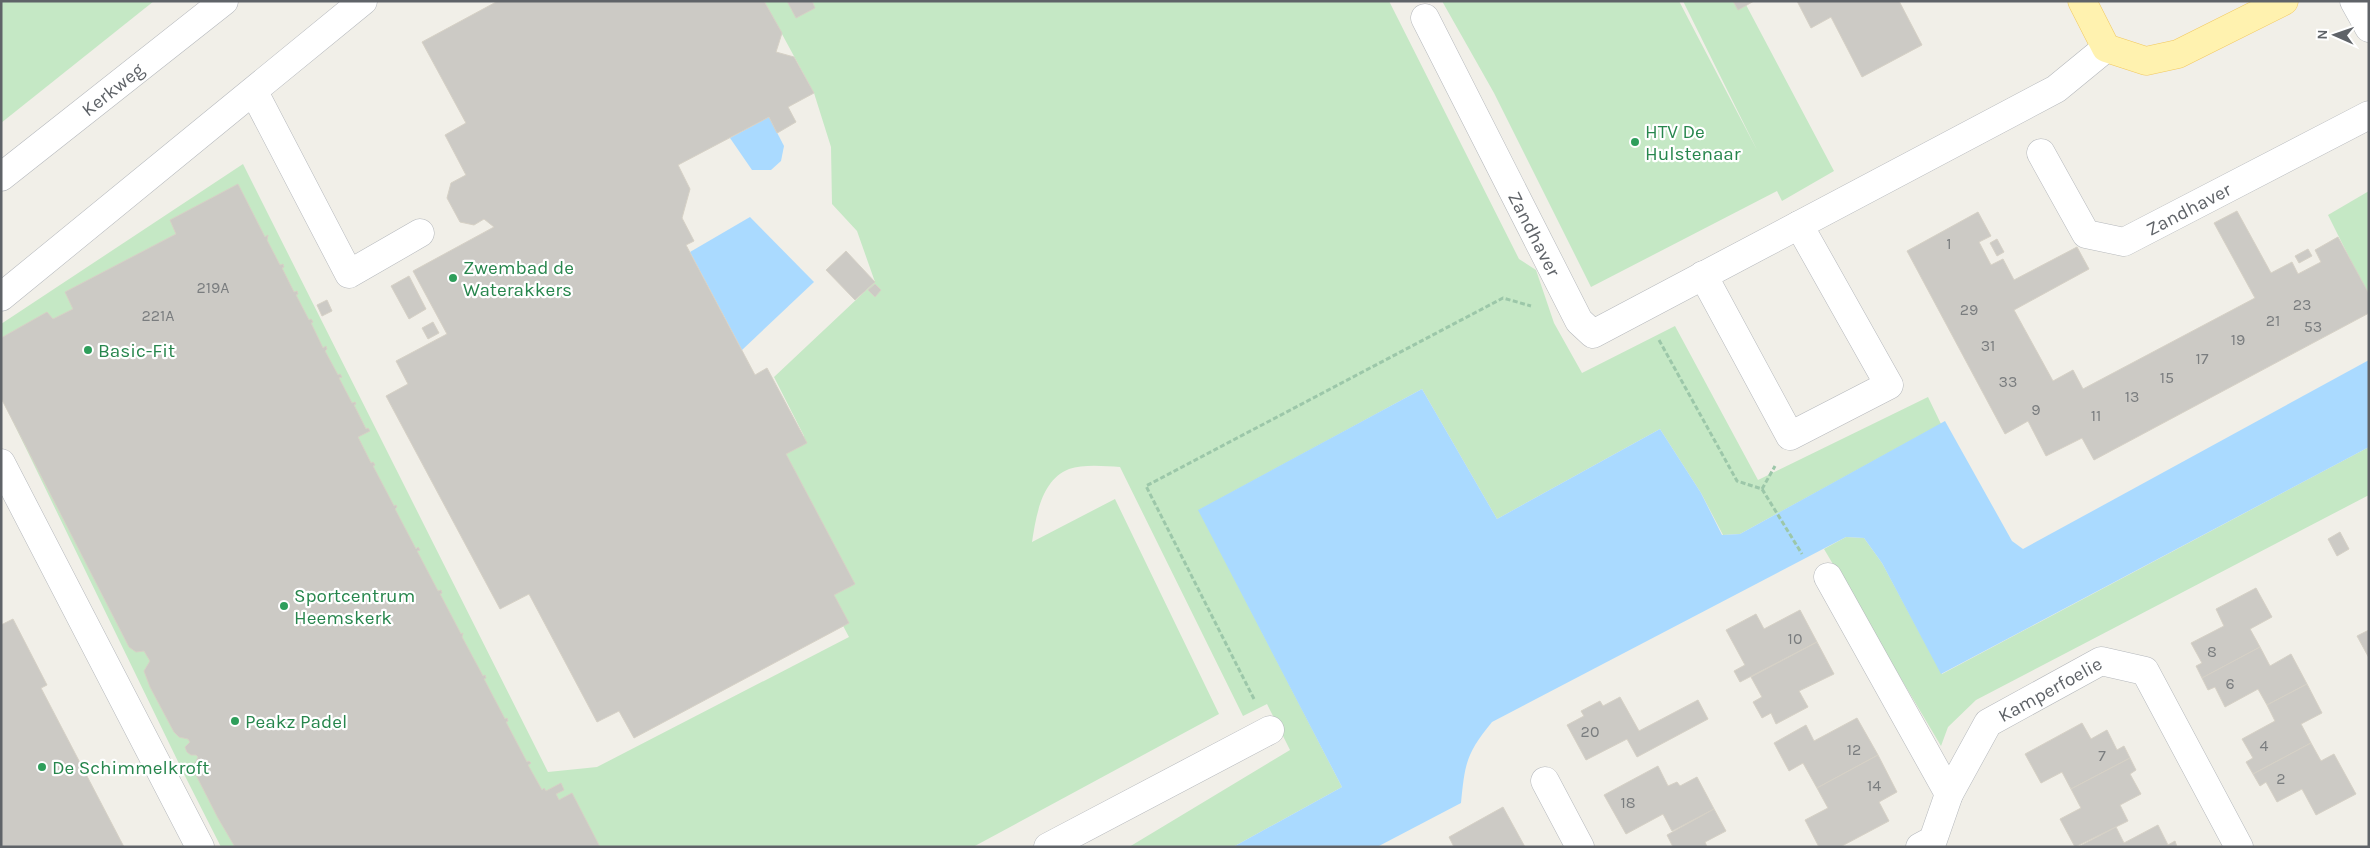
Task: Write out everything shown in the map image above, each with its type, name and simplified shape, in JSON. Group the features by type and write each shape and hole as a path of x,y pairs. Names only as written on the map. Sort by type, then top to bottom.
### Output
{"main road":[{"path":"2082,1 2106,48 2146,61 2178,54 2284,1"}],"street":[{"name":"Kerkweg","path":"1,177 224,1"},
{"path":"1,296 254,92 363,1"},
{"path":"2354,1 2369,28"},
{"name":"Zandhaver","path":"1425,18 1586,328"},
{"path":"1586,328 1642,308 2056,88 2106,48"},
{"path":"254,92 349,274 420,233"},
{"name":"Zandhaver","path":"2041,153 2086,234 2124,242 2369,115"},
{"path":"1704,275 1790,436 1888,385 1799,225"},
{"path":"1,463 200,847"},
{"path":"1818,570 1949,794"},
{"name":"Kamperfoelie","path":"1920,847 1933,840 1949,794 1988,723 2101,661 2145,672 2239,847"},
{"path":"1048,847 1270,730"},
{"path":"1545,781 1580,847"}],"path":[{"path":"1270,730 1146,486 1503,298 1586,328"},
{"path":"1642,308 1736,481 1762,489 1818,570"}],"green space":[{"path":"1,1 154,1 1,123"},
{"path":"764,1 1389,1 1519,259 1536,270 1554,323 1582,373 1675,326 1758,480 1928,397 1941,424 1740,534 1723,535 1701,493 1660,429 1497,519 1422,389 1199,510 1342,787 1233,847 1129,847 1290,750 1267,704 1243,716 1120,467 1081,466 1060,474 1046,490 1038,511 1032,542 1115,499 1219,714 973,847 221,847 1,397 1,324 243,164 548,772 597,767 849,637 840,620 779,450 804,436 774,377 875,282 857,231 832,204 831,147 814,93"},
{"name":"HTV De Hulstenaar","path":"1442,1 1679,1 1757,150 1683,1 1744,1 1834,171 1782,201 1777,191 1591,287 1494,93"},
{"path":"2369,191 2369,297 2328,215"},
{"path":"2369,447 2369,495 1976,700 1948,727 1941,746 1824,549 1846,537 1864,538 1882,563 1942,674"}],"water":[{"path":"769,117 784,146 781,161 771,170 752,170 730,138"},
{"path":"750,217 814,282 742,350 690,252"},
{"path":"2369,360 2369,447 1941,674 1882,563 1864,538 1846,537 1492,722 1468,759 1461,803 1377,847 1233,847 1342,787 1198,510 1422,389 1497,519 1660,429 1701,493 1722,535 1740,534 1945,421 2012,541 2023,549"}],"building":[{"path":"498,1 764,1 782,33 776,52 794,57 814,93 788,107 796,122 779,132 777,133 769,117 678,165 690,189 682,218 694,241 686,245 755,375 767,368 807,443 786,454 855,584 834,595 849,623 634,738 619,711 597,722 529,594 500,609 386,396 408,384 396,361 447,334 413,271 494,227 484,219 474,225 460,222 447,198 451,183 466,175 445,135 466,123 422,42"},
{"path":"787,1 812,1 815,8 796,18"},
{"path":"1733,1 1754,1 1738,10"},
{"path":"1797,1 1899,1 1922,45 1862,77 1831,17 1811,28"},
{"path":"238,184 265,237 268,235 267,240 280,265 283,264 284,267 282,268 294,292 297,291 298,294 296,295 309,320 311,319 313,322 311,323 323,348 326,346 327,349 325,351 338,375 340,374 342,377 339,378 352,403 355,402 356,404 354,405 366,429 368,428 370,431 358,437 371,463 373,462 375,465 373,466 394,506 396,505 395,509 416,549 418,547 420,550 417,551 438,591 441,590 442,593 440,594 461,634 463,633 462,637 483,676 485,675 486,678 484,679 505,719 507,718 508,721 506,722 527,762 531,763 528,765 542,790 544,788 546,791 561,783 564,790 556,794 559,800 572,793 600,847 235,847 218,818 195,773 194,766 198,757 187,752 185,747 190,742 188,739 179,737 174,732 150,687 144,671 150,661 144,651 136,652 129,647 1,398 1,338 47,312 53,319 73,309 65,292 176,234 170,220"},
{"path":"2237,211 2271,273 2292,262 2298,274 2321,262 2315,250 2338,237 2369,294 2369,313 2094,460 2082,438 2046,456 2028,421 2005,434 1907,251 1978,212 1991,236 1979,242 1991,265 2003,259 2014,280 2077,247 2089,269 2014,310 2053,381 2073,370 2083,389 2255,298 2214,223"},
{"path":"1997,239 2004,252 1997,256 1990,243"},
{"path":"2308,249 2312,256 2299,263 2295,256"},
{"path":"846,251 875,282 855,300 826,270"},
{"path":"409,276 426,309 409,319 391,286"},
{"path":"875,284 881,290 875,297 868,290"},
{"path":"327,300 332,311 322,316 317,305"},
{"path":"433,322 439,333 428,339 422,328"},
{"path":"2340,532 2349,549 2337,556 2328,539"},
{"path":"2256,588 2272,617 2250,629 2260,647 2202,678 2196,666 2202,663 2191,643 2224,626 2216,609"},
{"path":"1800,610 1817,642 1740,682 1734,671 1745,665 1726,630 1756,614 1764,629"},
{"name":"De Schimmelkroft","path":"13,619 47,685 41,688 124,847 1,847 1,625"},
{"path":"2369,630 2369,658 2357,636"},
{"path":"1817,642 1834,674 1799,691 1808,707 1776,724 1771,713 1762,718 1753,702 1762,697 1751,677"},
{"path":"2260,647 2270,666 2291,654 2307,684 2267,705 2258,689 2225,707 2215,687 2208,690 2202,678"},
{"path":"2307,684 2322,713 2301,724 2311,743 2253,774 2246,762 2253,758 2242,739 2275,721 2267,705"},
{"path":"1620,697 1639,731 1698,700 1708,719 1637,757 1627,739 1586,760 1567,725 1584,716 1581,711 1600,701 1603,706"},
{"path":"1857,718 1878,755 1817,788 1803,763 1789,771 1774,743 1806,725 1814,741"},
{"path":"2082,723 2091,739 2107,730 2117,750 2124,746 2130,758 2071,789 2062,772 2041,783 2025,754"},
{"path":"2311,743 2321,761 2334,754 2356,794 2316,815 2302,789 2277,802 2266,782 2260,786 2253,774"},
{"path":"1878,755 1897,792 1879,802 1889,821 1840,847 1819,847 1805,820 1828,808 1817,788"},
{"path":"2130,758 2136,770 2130,774 2141,794 2120,805 2128,821 2075,847 2060,819 2081,808 2071,789"},
{"path":"1658,766 1668,786 1677,782 1680,786 1697,777 1714,809 1672,831 1663,814 1626,834 1604,795"},
{"path":"1503,807 1525,847 1454,847 1449,837"},
{"path":"1714,809 1726,831 1705,842 1707,847 1673,847 1667,835"},
{"path":"2158,825 2168,845 2175,841 2177,847 2078,847 2116,827 2124,843"}],"place":[{"name":"HTV De Hulstenaar","path":"1635,142"},
{"name":"Zwembad de Waterakkers","path":"453,278"},
{"name":"Basic-Fit","path":"88,350"},
{"name":"Sportcentrum Heemskerk","path":"284,606"},
{"name":"Peakz Padel","path":"235,721"},
{"name":"De Schimmelkroft","path":"42,767"}]}
